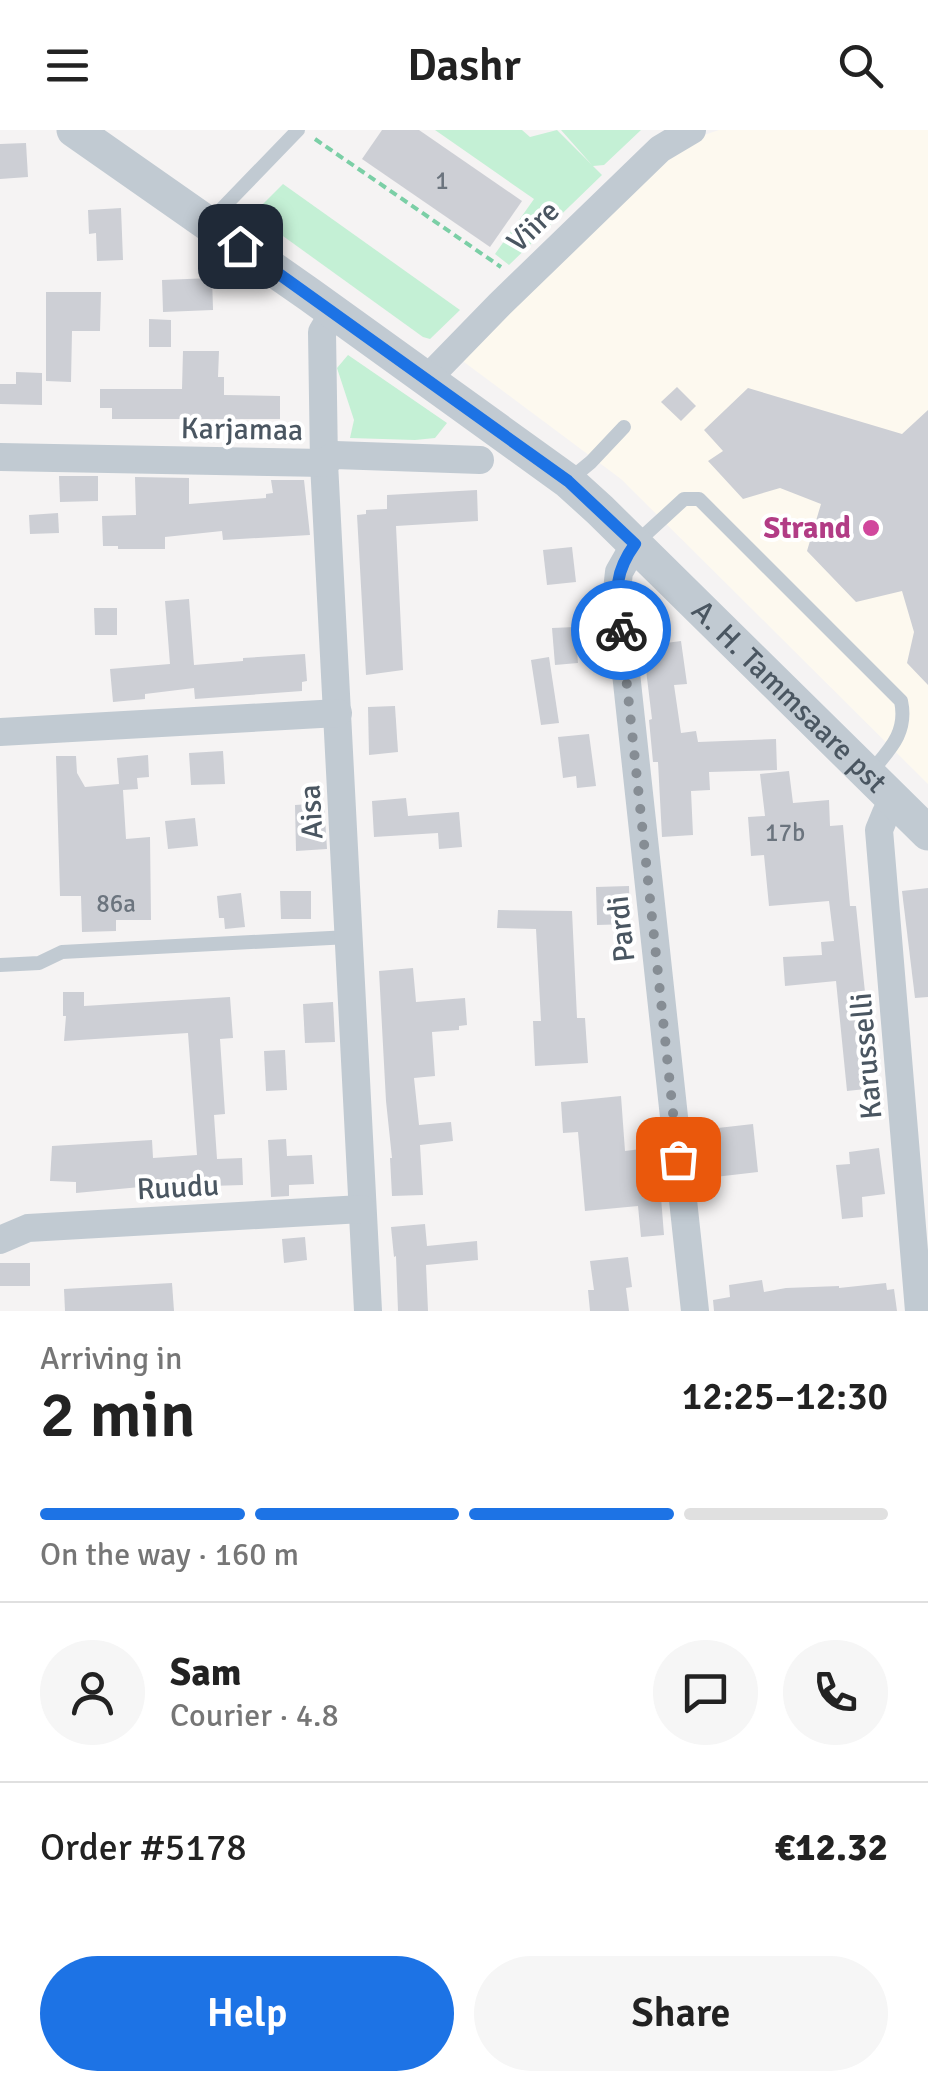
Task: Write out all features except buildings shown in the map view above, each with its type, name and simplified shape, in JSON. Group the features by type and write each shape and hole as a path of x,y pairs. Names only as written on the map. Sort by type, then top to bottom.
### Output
{"street":[{"name":"A. H. Tammsaare pst","path":"74,130 568,481 928,833"},
{"name":"Viire","path":"427,379 660,149 692,130"},
{"name":"Aisa","path":"334,312 322,332 324,463 368,1311"},
{"name":"Karjamaa","path":"0,457 324,463 335,454 480,460"},
{"name":"Pardi","path":"635,544 619,572 617,590 695,1311"},
{"path":"0,732 338,713"},
{"name":"Karusselli","path":"896,802 886,812 880,830 919,1311"},
{"name":"Ruudu","path":"0,1240 28,1228 362,1208"}],"lane":[{"path":"208,224 302,130"},
{"path":"568,481 624,427"},
{"path":"635,544 684,500 699,499 900,702 904,724 869,774"},
{"path":"0,966 39,963 62,952 350,937"}],"path":[{"path":"302,130 508,272"}],"shaded area":[{"path":"719,130 928,130 928,784 621,479 460,359 674,154"}],"green space":[{"path":"435,130 522,130 530,137 557,130 592,165 561,130 641,130 604,165 593,166 602,175 509,265 495,254 534,199"},
{"path":"283,184 460,310 430,339 423,337 258,218 257,210"},
{"path":"348,355 447,423 435,438 350,438 354,420 337,368"}],"way so far":[{"path":"621,630 678,1159"}],"place":[{"name":"Strand","path":"871,528"}],"route":[{"path":"240,246 568,481 635,544 619,572 621,630"}]}
